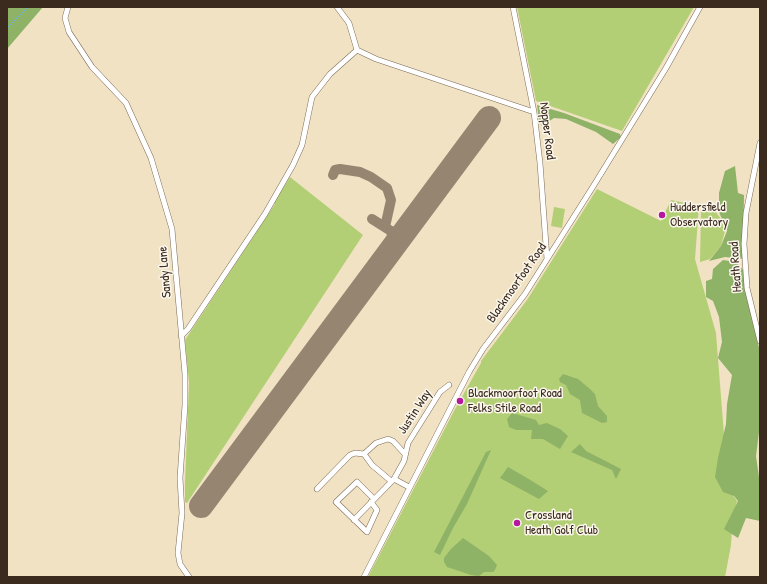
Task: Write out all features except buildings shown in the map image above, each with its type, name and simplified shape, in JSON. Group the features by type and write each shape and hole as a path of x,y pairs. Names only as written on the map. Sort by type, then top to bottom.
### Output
{"street":[{"name":"Sandy Lane","path":"68,7 65,18 69,32 92,67 126,103 151,158 172,228 185,374 185,405 180,478 182,512 178,553 180,564 189,577"},
{"path":"337,7 349,23 357,50 376,59 534,112"},
{"name":"Nopper Road","path":"513,7 534,112 540,163 547,260"},
{"name":"Blackmoorfoot Road","path":"364,577 469,372 483,349 525,294 547,260 630,128 700,7"},
{"path":"181,336 188,329 265,214 293,165 302,144 312,97 330,74 357,50"},
{"name":"Heath Road","path":"760,143 746,213 744,238 747,288 760,342"},
{"name":"Justin Way","path":"404,453 408,442 440,392 449,386"},
{"path":"354,520 392,480 404,461 404,453 393,441 388,438 376,442 364,454"},
{"path":"317,489 350,455 355,453 364,454 372,465 392,480 409,487"},
{"path":"357,482 372,500 377,510 367,532 336,502 357,482"}],"green space":[{"path":"7,7 43,7 7,49"},
{"path":"517,7 694,7 622,131 536,101"},
{"path":"537,105 564,113 620,134 621,137 613,144 596,132 566,119 554,118 542,126 539,121"},
{"path":"735,166 738,193 744,195 743,259 725,257 709,261 721,246 727,231 719,212 719,193 725,171"},
{"path":"290,177 363,235 187,503 185,502 185,483 189,383 185,340 275,204 274,203"},
{"path":"597,189 661,221 671,200 699,206 695,259 716,333 724,435 722,480 737,501 733,516 731,545 725,577 368,577 481,361 527,300"},
{"path":"554,207 565,209 562,228 551,226"},
{"path":"709,209 715,211 721,219 725,231 721,246 710,259 700,262 701,210"},
{"path":"723,260 736,262 744,271 744,285 760,352 760,424 756,456 760,484 760,521 746,518 738,538 724,529 738,501 734,496 723,492 715,477 726,424 727,404 732,375 718,358 722,342 719,317 713,301 706,297 706,281 712,279 713,269"},
{"path":"563,374 578,379 595,394 598,406 607,416 607,422 602,423 582,413 580,400 570,394 566,385 560,382 559,379"},
{"path":"512,413 536,420 539,425 547,423 560,429 568,436 560,449 543,439 531,439 532,430 516,430 509,427 507,419"},
{"path":"580,444 586,451 621,469 616,479 612,470 571,452"},
{"path":"491,450 467,504 440,555 434,552 486,452"},
{"path":"508,467 548,491 539,499 500,478"},
{"path":"463,538 489,556 497,565 493,572 484,572 479,576 471,575 447,567 444,562 444,558"}],"waterway":[{"path":"7,28 28,7"}],"taxiway":[{"path":"333,175 335,170 340,169 360,172 371,177 387,188 391,200 385,227"},
{"path":"372,219 391,231 392,236 389,252"}],"runway":[{"path":"201,506 489,118"}],"place":[{"name":"Huddersfield Observatory","path":"662,215"},
{"name":"Blackmoorfoot Road Felks Stile Road","path":"460,401"},
{"name":"Crossland Heath Golf Club","path":"517,523"}]}
